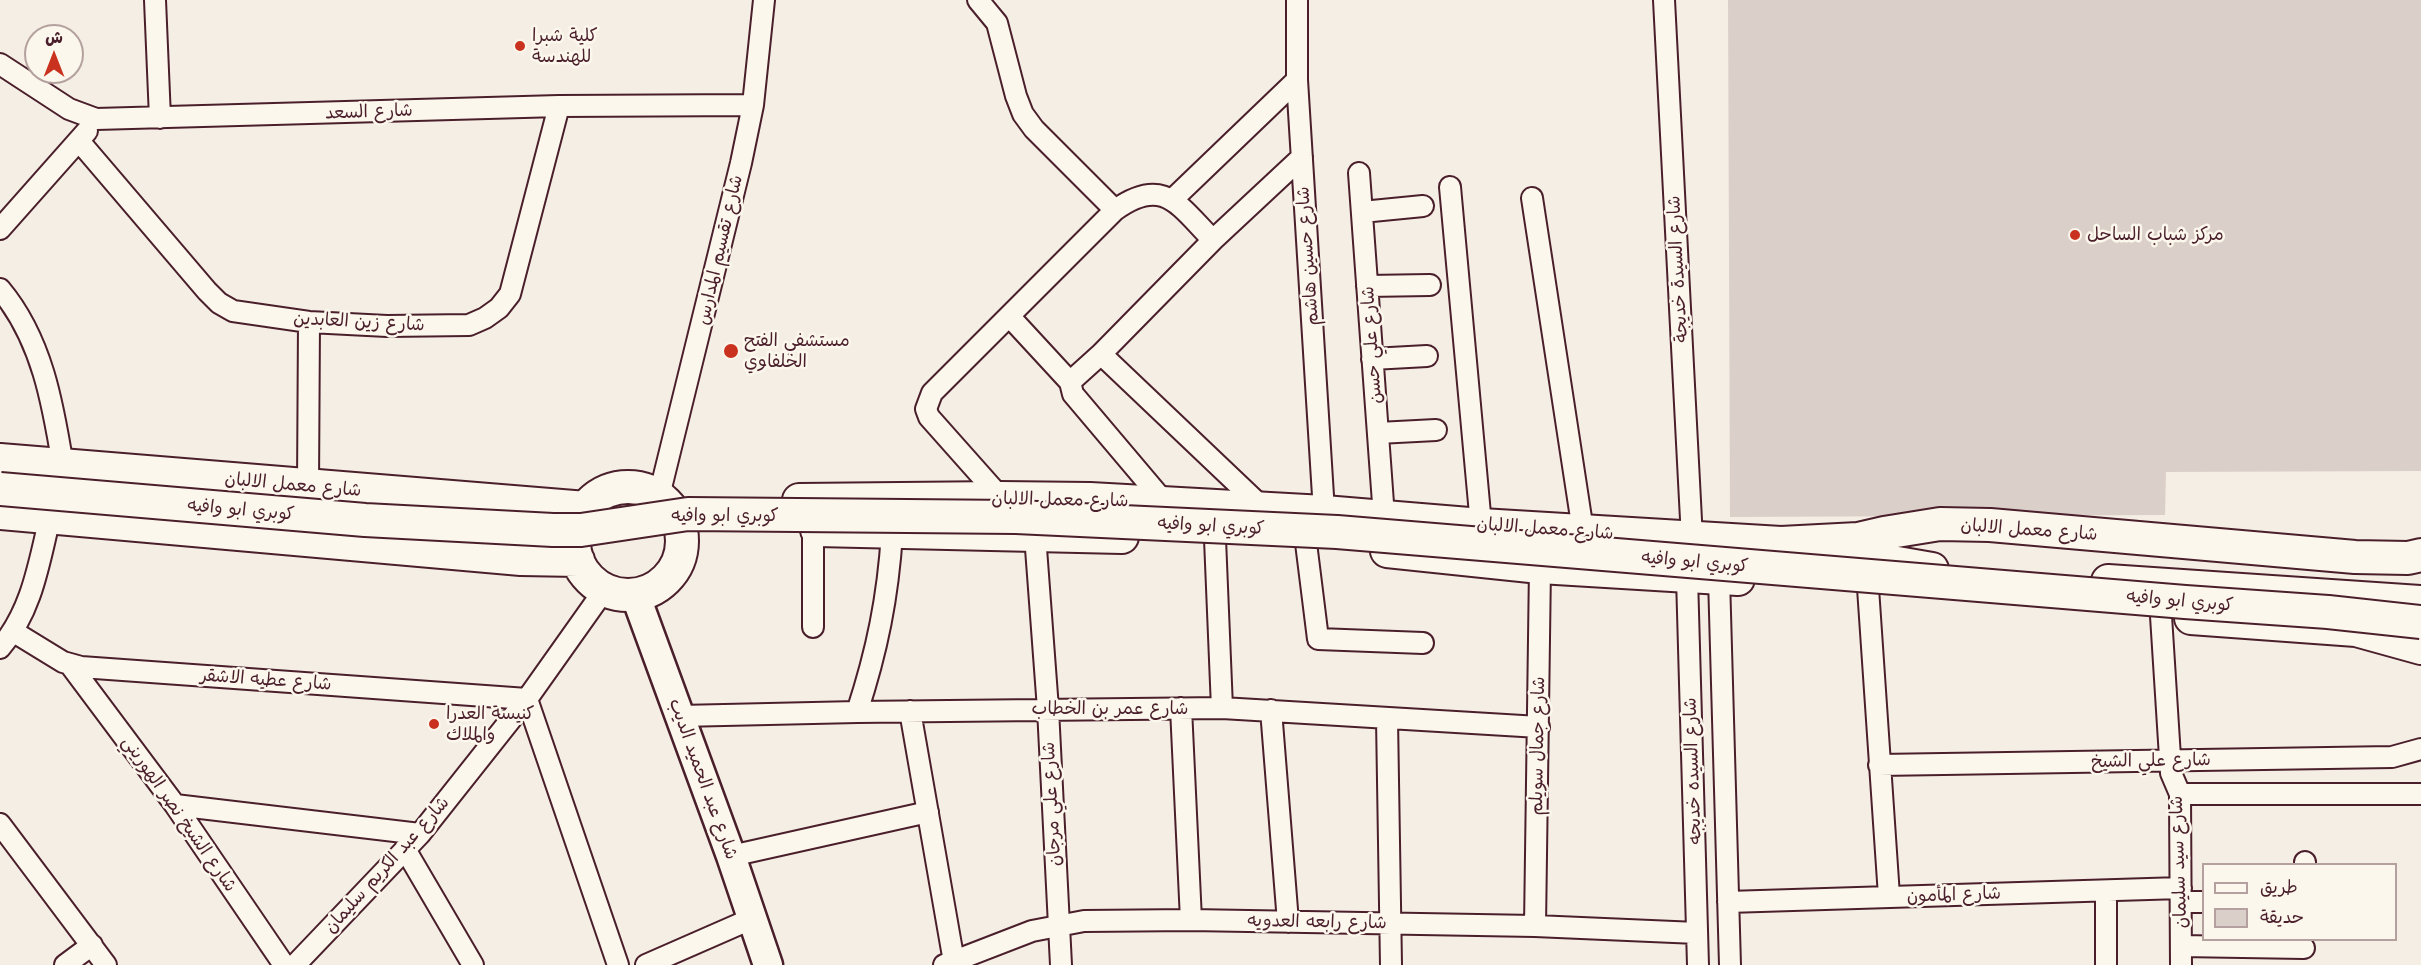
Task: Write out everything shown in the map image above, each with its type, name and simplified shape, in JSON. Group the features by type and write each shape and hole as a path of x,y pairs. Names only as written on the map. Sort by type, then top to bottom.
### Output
{"main road":[{"name":"شارع معمل الالبان","path":"0,460 586,508"},
{"path":"620,488 640,488 668,508 682,543 674,570 653,589 620,592 592,580 578,560 574,536 576,526 586,508 601,495 620,488"},
{"name":"كوبري ابو وافيه","path":"0,489 365,520 553,531 581,531 688,514 1016,518 1337,532 2153,607 2421,621"},
{"name":"شارع معمل الالبان","path":"668,508 1001,498 1090,499 1263,508 1481,525 1781,543 1858,539 1884,532 1940,524 1990,525 2417,563"},
{"name":"شارع معمل الالبان","path":"668,508 813,530 1306,543 1540,567 2153,607 2356,630 2421,648"},
{"path":"0,513 521,559 578,560"},
{"path":"1595,532 1608,570"},
{"name":"كوبري ابو وافيه","path":"1781,543 1933,569 2421,602"},
{"path":"1879,589 2153,607"}],"street":[{"path":"155,0 160,118"},
{"name":"شارع تقسيم المدارس","path":"668,508 706,308 753,105 764,0"},
{"path":"978,0 996,23 1023,114 1034,129 1115,210"},
{"name":"شارع حسين هاشم","path":"1297,0 1297,80 1324,512"},
{"name":"شارع السيدة خديجة","path":"1664,0 1692,539"},
{"name":"شارع السعد","path":"0,64 69,108 96,119 559,106 753,105"},
{"path":"1172,200 1297,80"},
{"name":"شارع زين العابدين","path":"79,141 219,303 233,311 309,322 387,326 469,325 499,308 510,294 559,106"},
{"path":"0,229 96,119"},
{"path":"1070,382 1101,354 1213,240 1302,157"},
{"name":"شارع علي حسن","path":"1359,173 1384,517"},
{"path":"1450,187 1481,525"},
{"path":"1001,498 929,417 926,409 932,393 1115,210 1132,198 1157,194 1172,200 1213,240"},
{"path":"1532,198 1595,532"},
{"path":"1362,212 1423,206"},
{"path":"1367,286 1430,285"},
{"path":"0,289 10,301 37,351 53,405 63,466"},
{"path":"1010,317 1070,382 1073,394 1166,504"},
{"path":"308,486 309,322"},
{"path":"1101,354 1263,508"},
{"path":"1372,359 1427,356"},
{"path":"1378,433 1436,430"},
{"path":"0,648 14,632 33,588 50,517"},
{"path":"813,530 813,627"},
{"path":"857,712 872,665 883,618 892,532"},
{"name":"شارع علي مرجان","path":"1035,535 1048,709 1061,965"},
{"path":"1215,539 1222,708"},
{"path":"1306,543 1318,639 1423,643"},
{"name":"شارع جمال سويلم","path":"1535,926 1540,567"},
{"name":"شارع السيده خديجه","path":"1687,577 1698,965"},
{"name":"شارع السيده خديجه","path":"1719,578 1730,965"},
{"path":"1879,589 1879,765 1888,896"},
{"name":"شارع عبد الكريم سليمان","path":"295,965 420,834 527,699 620,592"},
{"name":"شارع عبد الحميد الديب","path":"620,592 680,716 768,965"},
{"name":"شارع سيد سليمان","path":"2153,607 2171,773 2180,794 2181,956"},
{"name":"شارع عطيه الاشقر","path":"14,632 72,666 527,699"},
{"name":"شارع الشيخ نصر الهوريني","path":"72,666 175,805 284,965"},
{"path":"527,699 618,965"},
{"path":"1181,708 1191,920"},
{"name":"شارع عمر بن الخطاب","path":"680,716 1222,708 1539,727"},
{"path":"1271,710 1288,922"},
{"path":"910,711 928,812 949,964"},
{"path":"1387,719 1391,965"},
{"name":"شارع علي الشيخ","path":"1879,765 2392,757 2421,750"},
{"path":"2180,794 2421,794"},
{"path":"175,805 420,834"},
{"path":"731,856 928,812"},
{"path":"3,835 106,965"},
{"path":"405,849 472,965"},
{"path":"2106,891 2106,965"},
{"name":"شارع المأمون","path":"1697,925 1728,909 1888,896 2106,891 2181,895 2202,901"},
{"path":"646,965 751,919"},
{"name":"شارع رابعه العدويه","path":"949,964 1032,931 1084,921 1191,920 1535,926 1697,925"},
{"path":"65,965 92,945"},
{"path":"2181,956 2304,951"}],"green space":[{"name":"مركز شباب الساحل","path":"1728,0 2421,0 2421,471 2166,472 2165,515 1730,517"}],"place":[{"name":"كلية شبرا للهندسة","path":"520,46"},
{"name":"مركز شباب الساحل","path":"2075,235"},
{"name":"مستشفي الفتح الخلفاوي","path":"731,351"},
{"name":"كنيسة العدرا والملاك","path":"434,724"}]}
